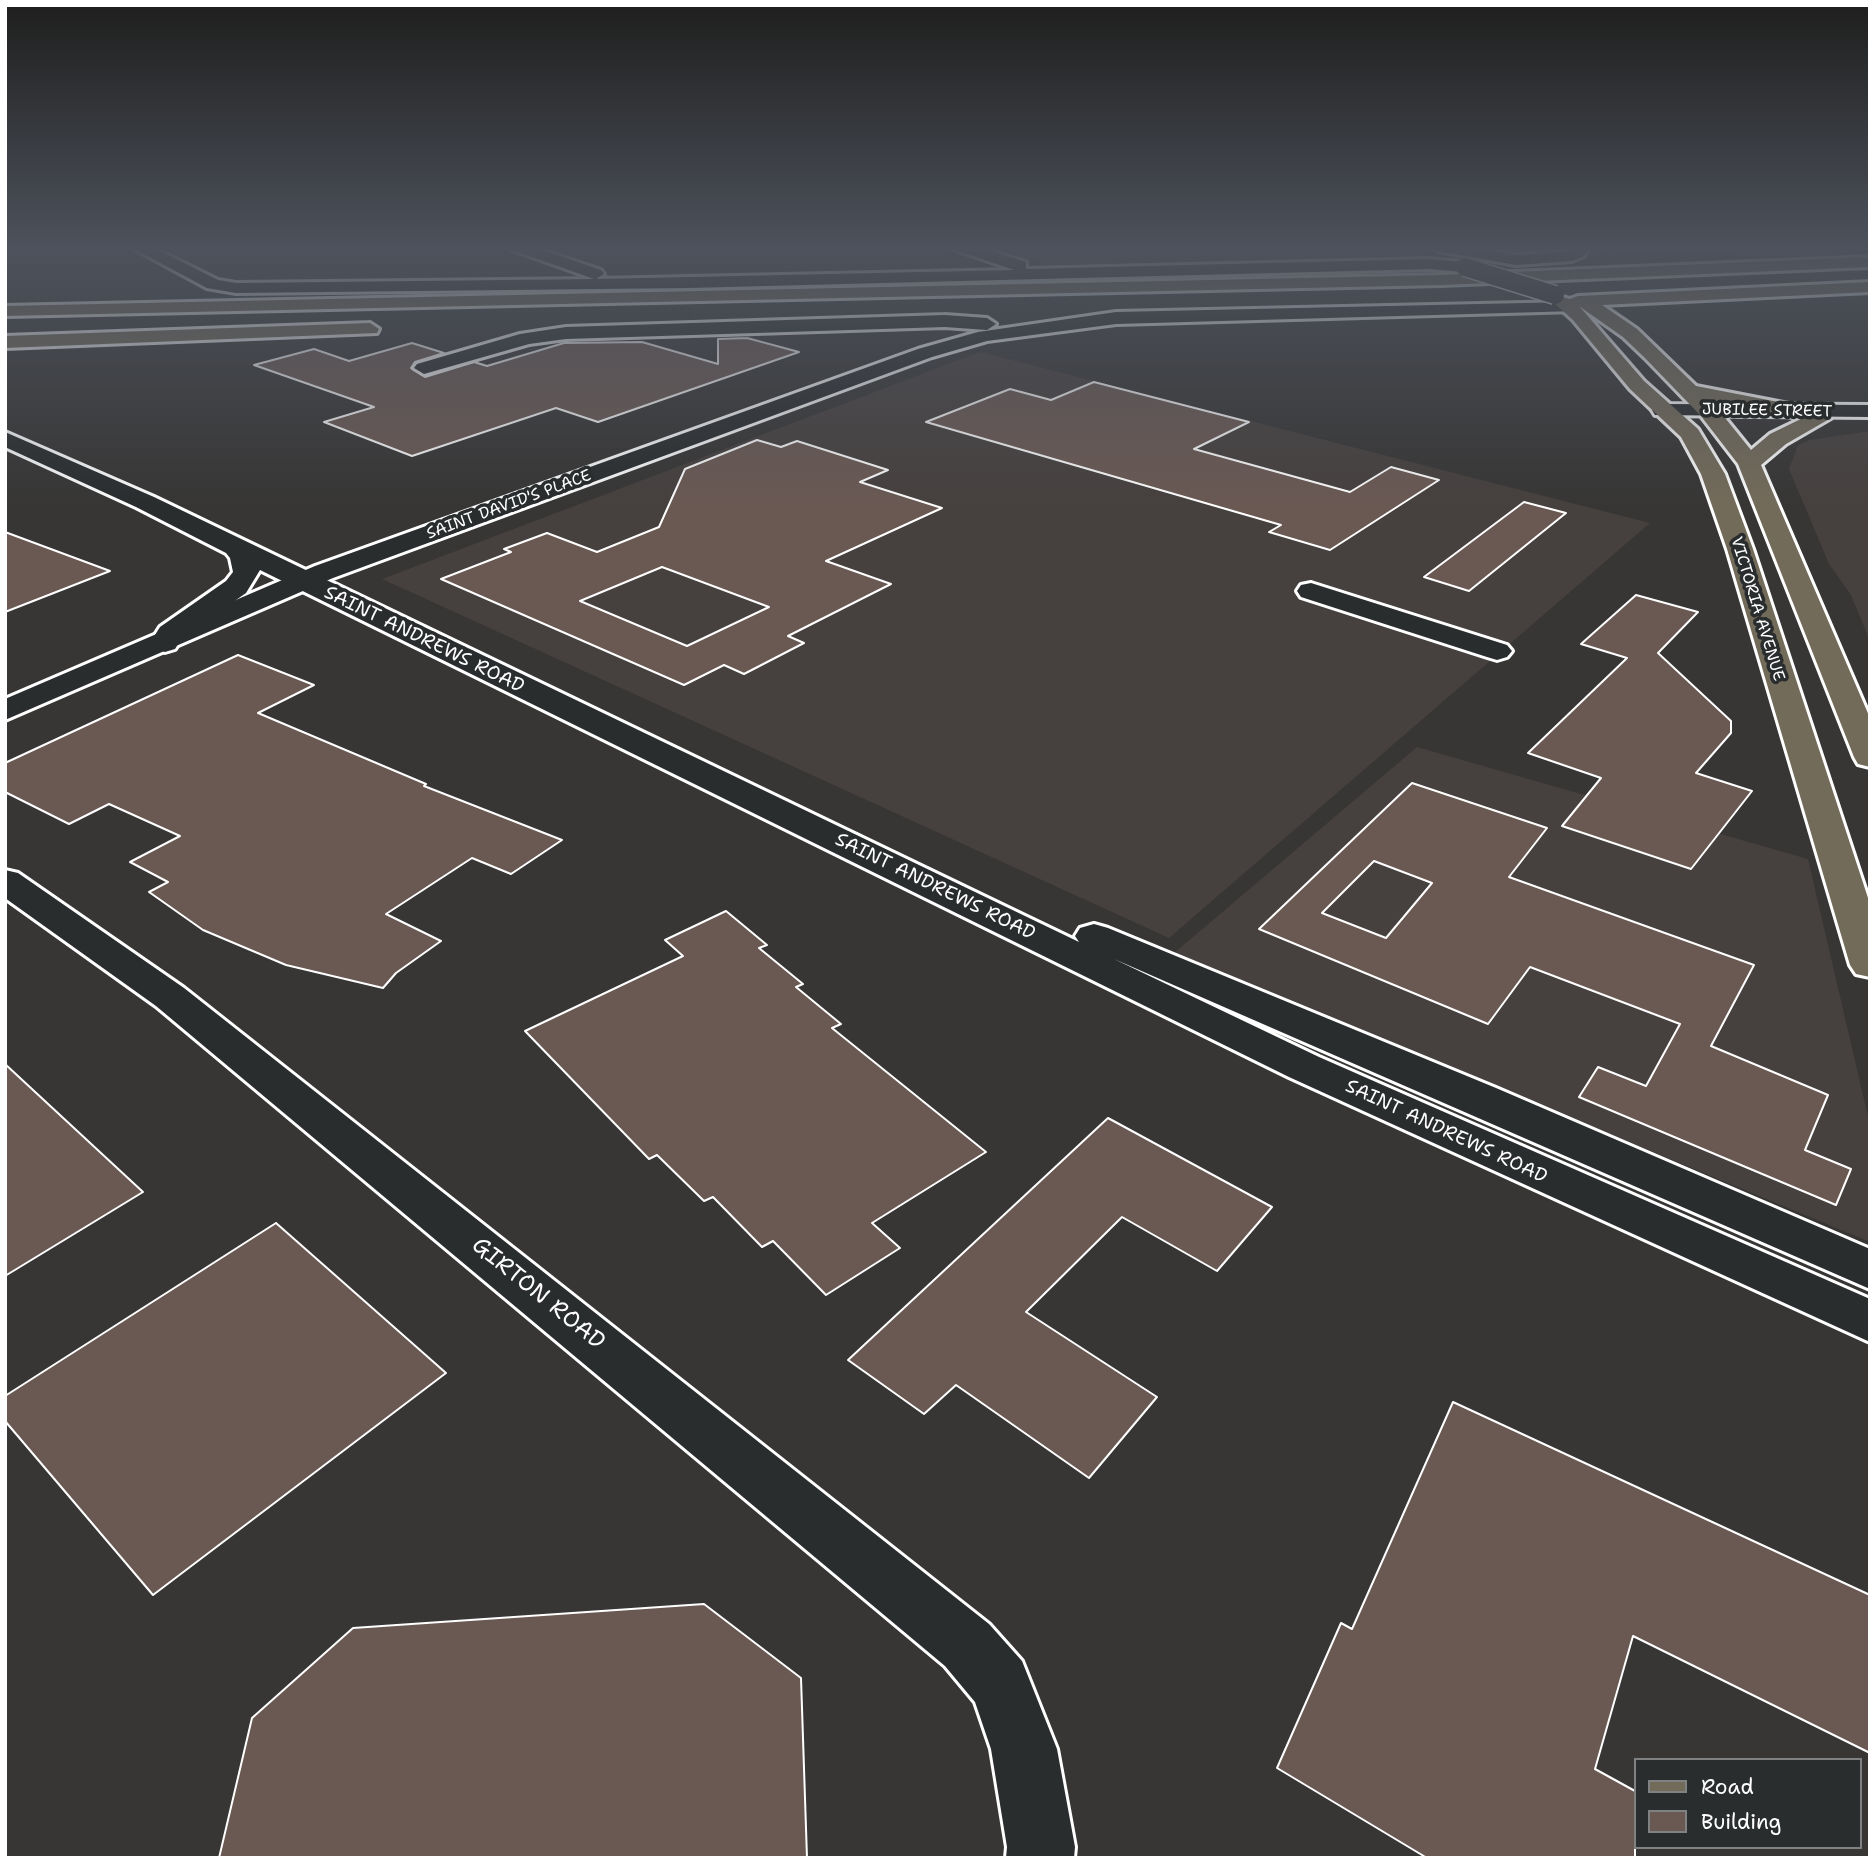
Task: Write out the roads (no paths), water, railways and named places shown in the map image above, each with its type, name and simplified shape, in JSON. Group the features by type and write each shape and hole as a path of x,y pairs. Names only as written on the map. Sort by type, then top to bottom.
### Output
{"main road":[{"path":"5,342 258,333"},
{"name":"VICTORIA AVENUE","path":"1593,333 1637,385 1690,434 1713,474 1740,549 1870,965"},
{"path":"1630,333 1712,414 1749,463 1870,757"},
{"path":"1687,390 1734,402 1809,415"},
{"path":"1749,463 1809,415"}],"street":[{"path":"424,368 527,338 568,333"},
{"name":"SAINT DAVID'S PLACE","path":"5,711 313,577 925,353 1007,333"},
{"name":"JUBILEE STREET","path":"1809,415 1870,411"},
{"name":"JUBILEE STREET","path":"1667,413 1870,418"},
{"name":"SAINT ANDREWS ROAD","path":"5,420 313,577 1292,1061 1870,1322"},
{"name":"SAINT ANDREWS ROAD","path":"5,439 145,502 233,546 313,577 1139,957 1480,1099 1870,1270"},
{"path":"165,643 170,633 236,587 247,573 243,558 233,546"},
{"path":"1311,591 1497,651"},
{"name":"GIRTON ROAD","path":"5,881 170,997 967,1645 1000,1683 1024,1749 1041,1847 1040,1858"}]}
